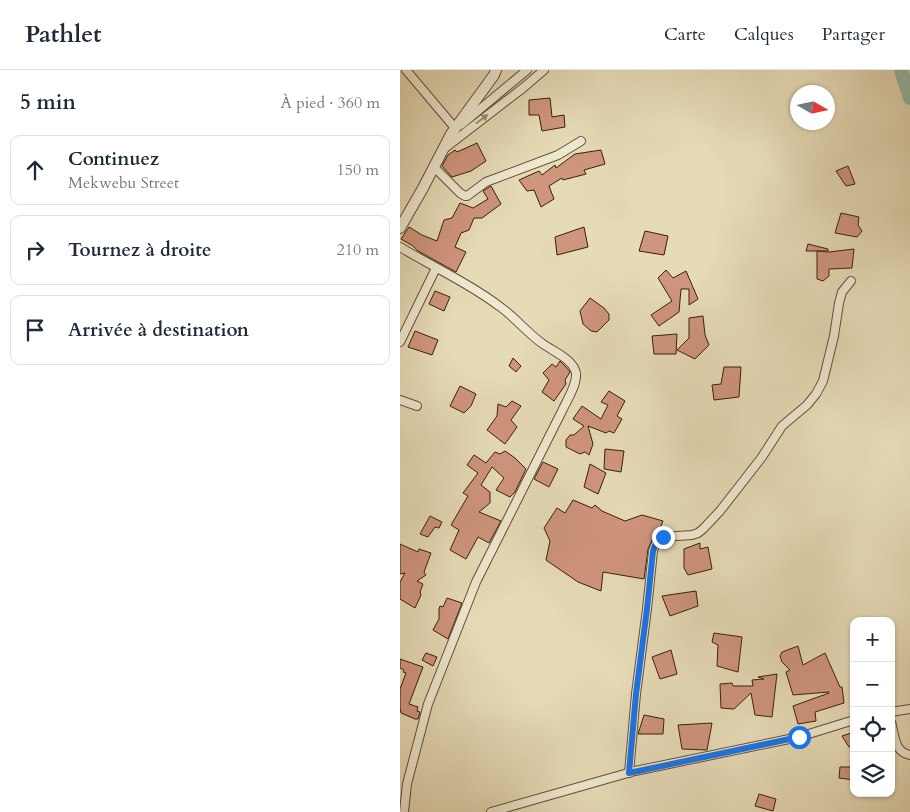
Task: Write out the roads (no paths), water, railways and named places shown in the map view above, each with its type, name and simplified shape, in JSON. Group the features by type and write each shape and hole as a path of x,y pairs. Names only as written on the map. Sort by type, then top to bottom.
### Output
{"street":[{"path":"406,70 453,131"},
{"path":"400,228 453,131 496,70"},
{"path":"453,131 526,70"},
{"path":"443,149 544,70"},
{"path":"434,168 460,193 467,196 486,182 558,155 581,141"},
{"path":"400,247 500,306 521,326 573,366 576,372 573,388 476,582 428,704 407,784 404,812"},
{"path":"400,342 436,268"},
{"path":"629,773 636,694 653,551 656,544 663,537 692,535 703,529 720,511 762,457 782,426 807,405 816,394 823,381 842,292 851,281"},
{"path":"400,400 417,406"},
{"path":"895,711 910,709"},
{"path":"491,812 629,773 799,737 850,721"},
{"path":"895,737 900,750 910,755"}],"waterway":[{"path":"901,70 910,98"}]}
